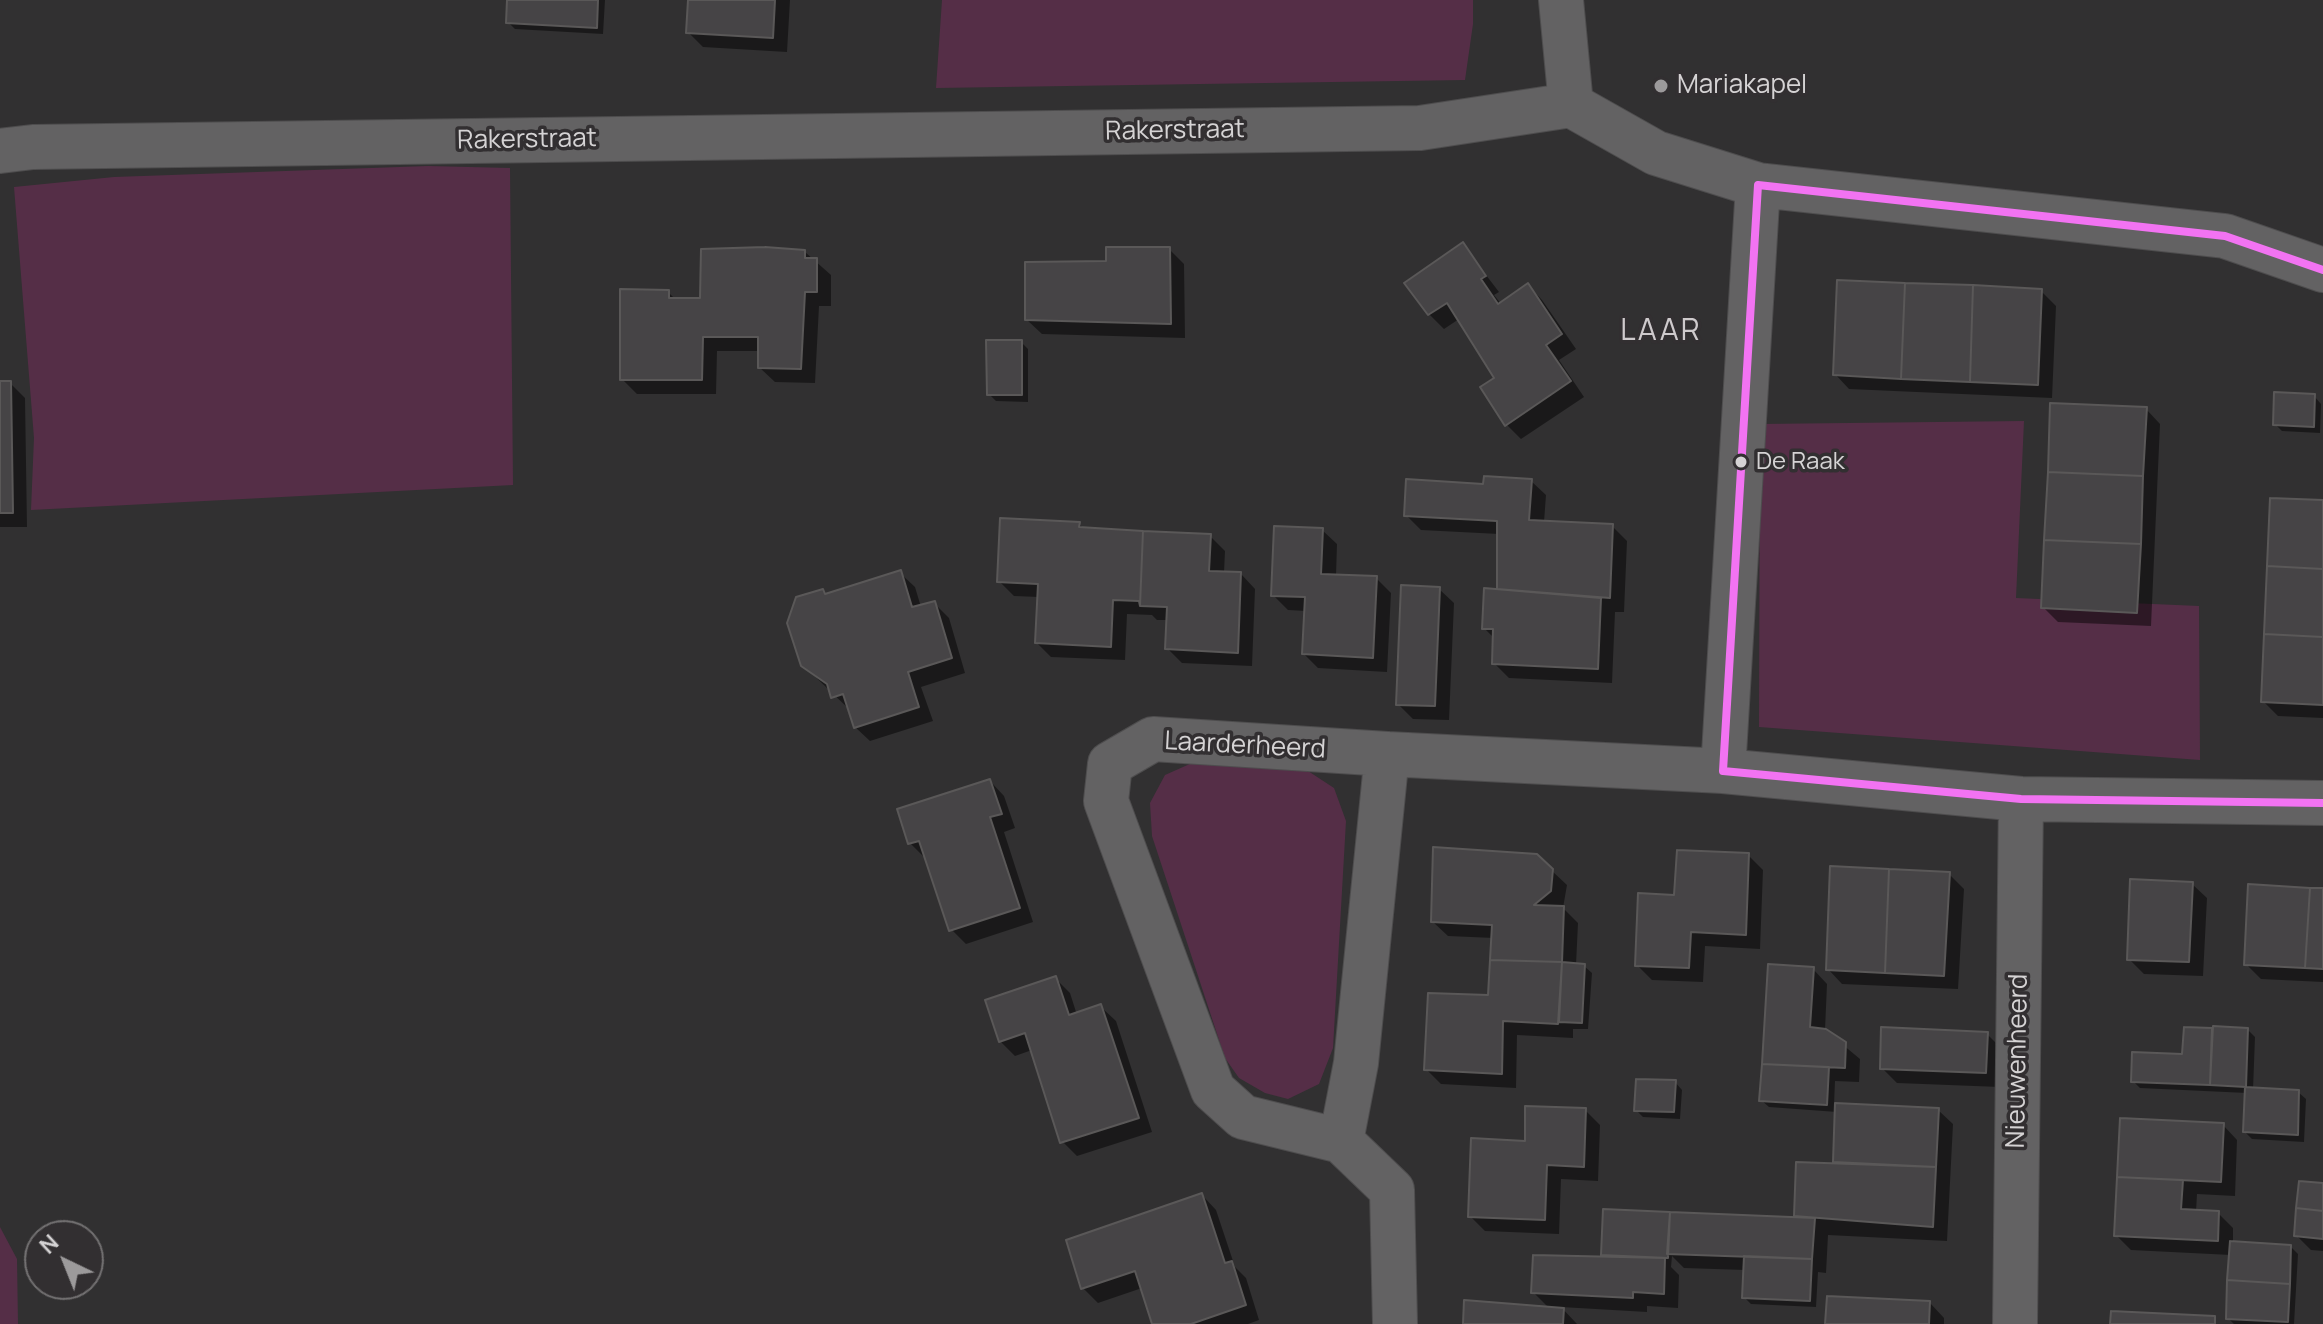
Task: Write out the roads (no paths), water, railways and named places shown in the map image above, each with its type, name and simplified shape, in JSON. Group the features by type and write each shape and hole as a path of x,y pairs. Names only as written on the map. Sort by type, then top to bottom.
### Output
{"street":[{"path":"1561,0 1571,105 1656,153 1758,185 2225,236 2323,270"},
{"name":"Rakerstraat","path":"0,151 33,147 1420,128 1571,105"},
{"path":"1723,771 1758,185"},
{"name":"Laarderheerd","path":"1341,1141 1243,1117 1213,1090 1106,801 1110,764 1153,739 1387,754"},
{"path":"1395,1324 1392,1190 1341,1141 1356,1063 1387,754 1723,771 2021,799 2323,803"},
{"name":"Nieuwenheerd","path":"2015,1324 2021,799"}],"place":[{"name":"Mariakapel","path":"1661,86"},
{"name":"De Raak","path":"1741,462"}],"district":[{"name":"LAAR","path":"1661,332"}]}
